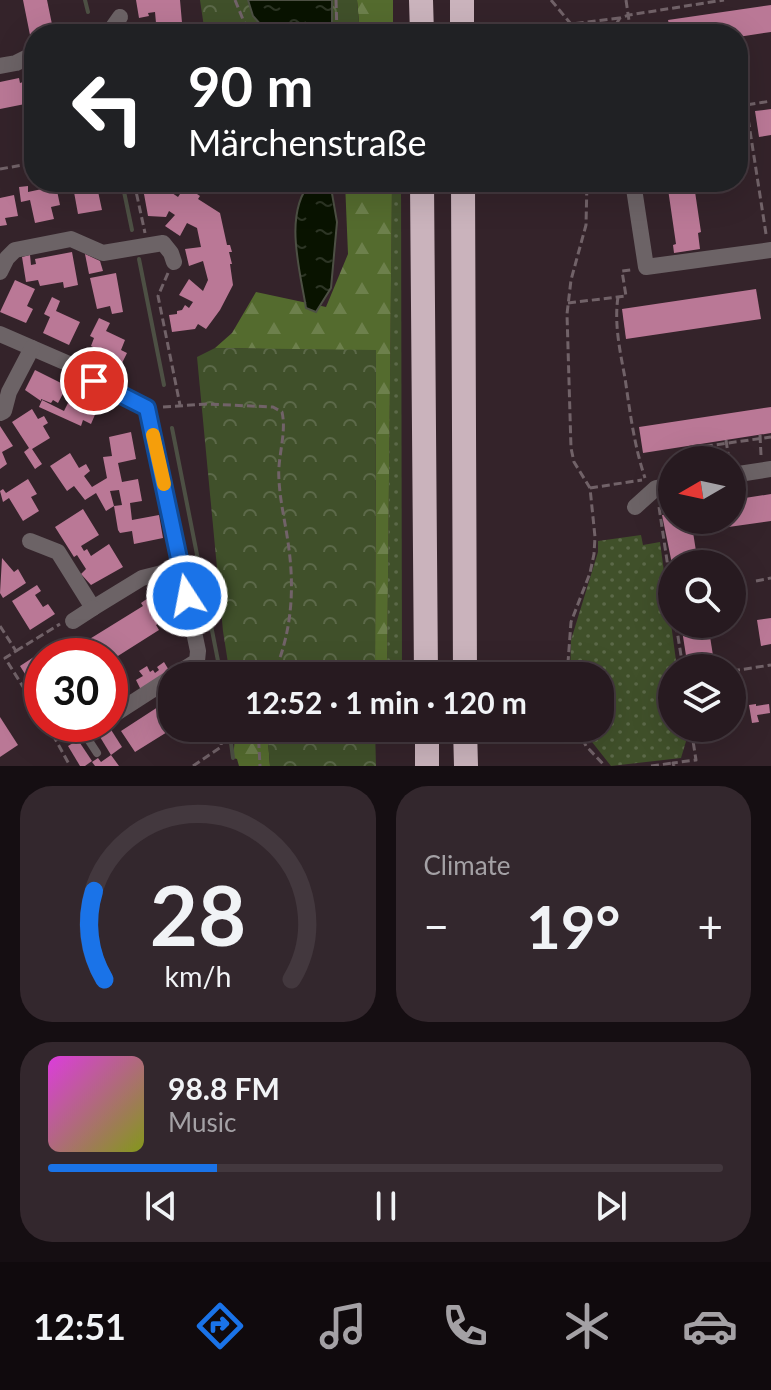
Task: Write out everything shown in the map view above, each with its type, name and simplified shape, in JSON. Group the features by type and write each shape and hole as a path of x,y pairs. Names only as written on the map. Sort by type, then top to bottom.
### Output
{"highway":[{"path":"421,0 422,24"},
{"path":"462,0 462,24"},
{"path":"422,192 426,662"},
{"path":"463,192 465,662"},
{"path":"427,742 427,766"},
{"path":"465,742 466,766"}],"street":[{"path":"115,24 120,17"},
{"path":"0,66 24,59"},
{"path":"635,192 646,267 770,250"},
{"path":"0,272 15,250 71,239 103,253 163,243 174,262"},
{"path":"0,334 76,367 94,381 147,408 182,568 198,657 195,662"},
{"path":"0,413 4,411 9,392 32,348"},
{"path":"746,473 767,470"},
{"path":"635,507 658,490"},
{"path":"30,541 58,552 93,608"},
{"path":"73,621 142,578 182,568"},
{"path":"128,705 158,686"}],"lane":[{"path":"90,742 97,753"}],"path":[{"path":"235,0 244,24"},
{"path":"336,0 337,24"},
{"path":"551,0 571,24 724,0"},
{"path":"626,0 630,24"},
{"path":"616,24 620,18"},
{"path":"748,105 771,101"},
{"path":"748,117 770,250"},
{"path":"0,169 24,165"},
{"path":"136,192 147,245"},
{"path":"568,662 571,622 594,554 590,488 574,462 571,448 568,303 586,225 587,192"},
{"path":"174,262 158,296 180,405"},
{"path":"568,303 626,296 622,271 646,267"},
{"path":"590,488 646,480 637,456 618,339 618,297"},
{"path":"147,408 180,405 273,407 282,412 284,426 279,480 293,580 292,611 279,662"},
{"path":"760,437 767,470"},
{"path":"700,446 771,437"},
{"path":"726,442 727,446"},
{"path":"756,581 771,578"},
{"path":"0,662 63,622 73,621"},
{"path":"0,626 16,651"},
{"path":"5,658 24,688"},
{"path":"746,669 771,665"},
{"path":"57,742 70,766"},
{"path":"193,766 221,747 222,742"},
{"path":"259,742 260,766"},
{"path":"584,742 605,766"},
{"path":"651,766 696,760 693,742"}],"green space":[{"path":"200,0 357,0 359,24 204,24"},
{"path":"357,0 393,0 393,24 359,24"},
{"path":"345,192 392,192 387,662 375,662 376,351 215,348 232,333 256,292 326,307 348,254"},
{"path":"392,192 401,192 402,662 387,662"},
{"path":"215,348 376,350 375,662 228,662 197,357"},
{"path":"641,535 643,545 660,542 658,638 673,638 675,654 658,654 658,742 686,742 681,758 611,766 592,742 614,742 614,662 570,662 571,640 598,552 598,541"},
{"path":"235,742 268,742 270,766 239,766 237,759 233,758"},
{"path":"268,742 375,742 376,766 270,766"}],"water":[{"path":"248,0 332,0 332,24 260,24 253,16"},
{"path":"304,192 332,192 337,222 331,288 316,312 306,308 298,260 296,225"}],"building":[{"path":"23,0 47,0 52,24 28,24"},
{"path":"136,0 180,0 182,24 156,24 155,12 139,18"},
{"path":"771,5 771,32 748,35 748,24 669,24 668,20"},
{"path":"19,78 20,83 24,82 24,104 0,109 0,82"},
{"path":"771,109 771,135 759,137 755,111"},
{"path":"24,186 24,192 57,192 60,205 51,207 54,219 35,223 30,200 21,202 19,187"},
{"path":"74,192 98,192 102,210 78,214"},
{"path":"144,192 170,192 178,197 181,192 194,192 200,196 198,199 220,213 227,245 230,245 232,252 229,252 233,285 206,329 198,324 195,329 172,332 169,315 177,314 185,305 189,308 193,302 179,295 189,279 203,291 208,280 203,261 189,266 185,249 201,247 197,228 187,223 180,236 165,226 175,215 169,211 166,217 148,216"},
{"path":"668,192 695,192 701,232 698,233 700,249 674,253 673,245 676,244"},
{"path":"14,195 18,216 5,218 7,225 0,226 0,198"},
{"path":"72,252 78,285 64,288 63,282 40,286 38,280 26,282 22,257 30,255 31,265 36,264 35,259"},
{"path":"85,254 100,261 103,271 89,274"},
{"path":"116,273 123,312 112,314 110,306 97,309 90,278"},
{"path":"15,280 35,289 27,306 33,309 26,323 0,312"},
{"path":"756,289 761,319 626,339 622,309"},
{"path":"52,297 60,301 56,311 80,322 69,345 43,333 50,317 44,314"},
{"path":"99,318 110,323 106,331 125,340 121,350 127,353 121,365 115,362 113,366 92,355 94,338 90,336"},
{"path":"35,370 67,386 58,403 41,401 25,390"},
{"path":"80,395 100,403 91,424 83,420 81,426 39,407 42,400 64,411 68,403 75,406"},
{"path":"771,407 771,433 688,446 658,446 658,451 643,453 639,427"},
{"path":"32,409 38,419 44,416 48,423 43,426 50,438 32,449 42,464 35,469 24,452 29,448 12,422"},
{"path":"0,426 13,446 2,452 7,464 0,469"},
{"path":"131,432 136,459 118,463 122,482 138,479 142,501 130,503 132,520 159,515 163,538 134,544 132,531 120,533 118,530 114,506 106,511 96,493 85,500 74,486 67,491 50,466 70,453 79,468 86,464 90,471 84,476 92,487 107,478 103,457 112,456 109,437","holes":["119,490 122,505 114,506 110,491"]},
{"path":"28,479 37,494 31,497 39,511 23,521 9,498 3,502 0,491 3,489 6,493"},
{"path":"771,494 771,521 746,525 746,498"},
{"path":"83,509 99,535 81,546 84,551 87,549 91,556 109,544 123,567 91,585 81,574 86,569 77,555 74,557 55,527"},
{"path":"666,534 693,534 696,550 669,550"},
{"path":"2,558 14,572 18,569 26,583 3,598 0,593"},
{"path":"178,577 183,602 176,606 179,611 156,625 159,630 128,650 128,638 91,638 143,606 141,603"},
{"path":"37,585 41,591 35,595 43,607 48,604 55,614 30,630 12,601"},
{"path":"771,618 771,644 761,646 757,620"},
{"path":"683,638 710,638 713,654 686,654"},
{"path":"147,666 150,672 153,670 155,673 158,671 158,679 141,690 136,680 143,676 139,671"},
{"path":"769,704 770,713 757,715 759,722 752,723 749,705"},
{"path":"158,707 158,738 135,752 128,742 128,726"},
{"path":"0,717 18,745 0,757"},
{"path":"79,742 92,761 80,766 68,746"},
{"path":"103,742 119,742 122,747 111,755"},
{"path":"111,755 119,766 95,766 92,762 98,758 101,762"}],"waterway":[{"path":"85,0 88,12"},
{"path":"124,192 132,230"},
{"path":"139,259 164,385"},
{"path":"172,428 218,662"},
{"path":"231,742 233,758"}],"slow traffic":[{"path":"153,435 164,484"}],"route":[{"path":"94,381 147,408 187,596"}]}
